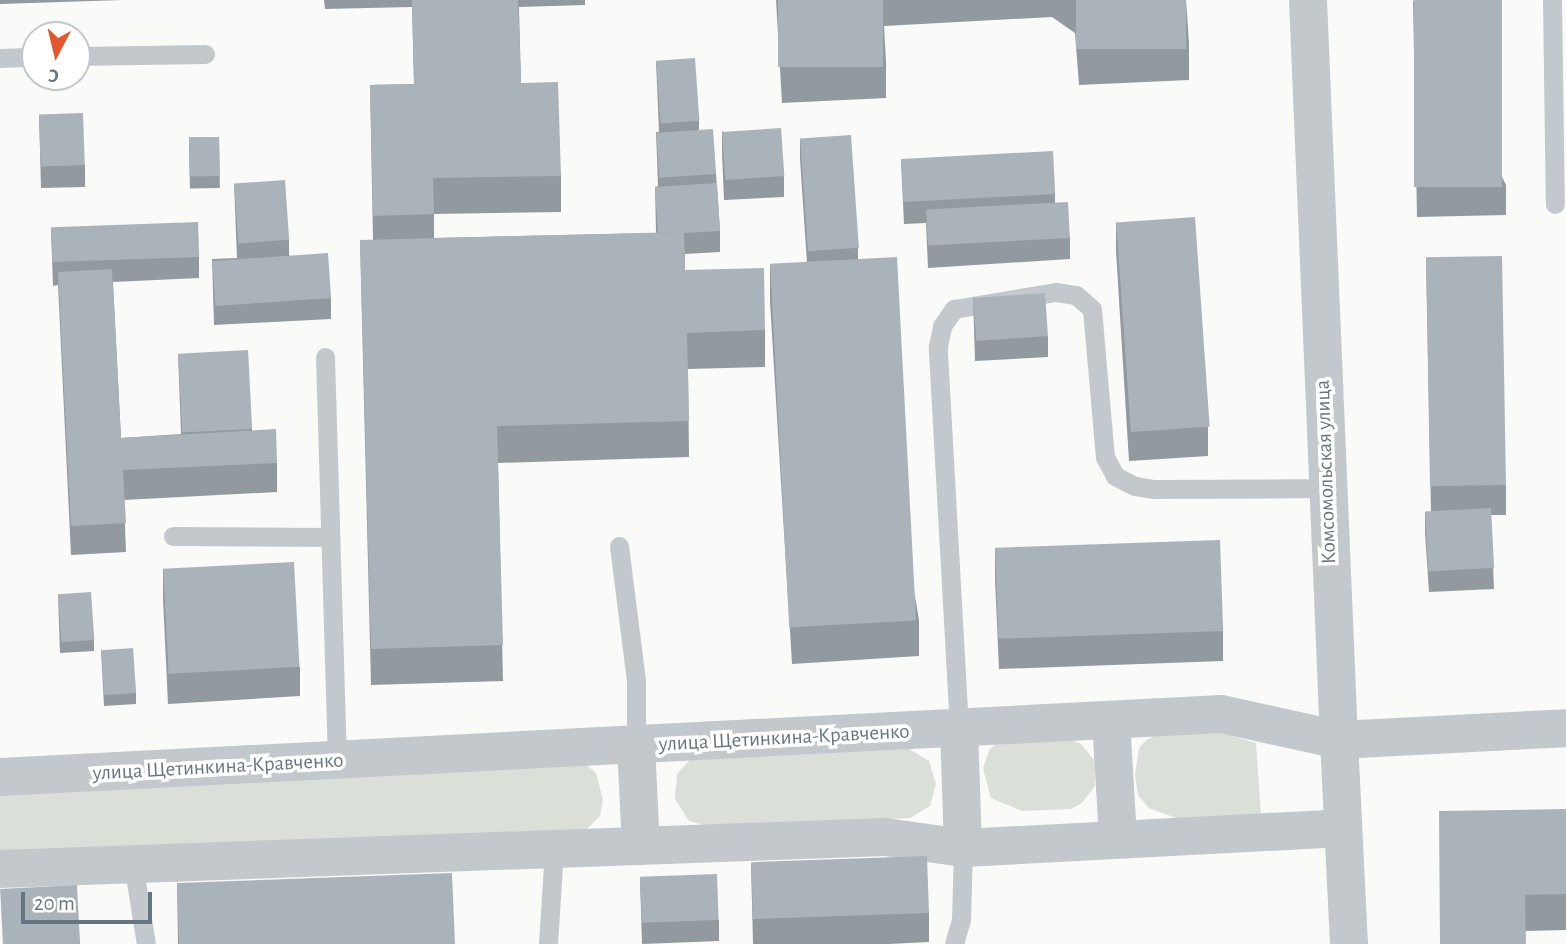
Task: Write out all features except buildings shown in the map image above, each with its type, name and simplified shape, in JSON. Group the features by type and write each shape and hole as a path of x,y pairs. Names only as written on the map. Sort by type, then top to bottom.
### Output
{"street":[{"name":"Комсомольская улица","path":"1308,0 1326,488 1349,944"},
{"name":"улица Щетинкина-Кравченко","path":"0,777 337,762 1222,714 1339,740 1566,728"},
{"path":"1111,720 1118,839"},
{"path":"959,729 963,848"},
{"path":"636,746 641,846"},
{"path":"0,869 885,837 963,848 1342,828"}],"lane":[{"path":"1552,0 1555,204"},
{"path":"91,56 205,54"},
{"path":"0,58 21,57"},
{"path":"959,729 939,346 942,326 954,309 1056,292 1076,295 1092,309 1105,457 1115,476 1153,489 1326,488"},
{"path":"324,357 337,762"},
{"path":"173,536 330,537"},
{"path":"619,546 636,680 636,746"},
{"path":"954,944 961,920 963,848"},
{"path":"548,944 554,849"},
{"path":"133,863 145,944"}],"shaded area":[{"path":"1222,733 1256,743 1261,816 1184,821 1149,808 1138,795 1135,775 1139,748 1146,740 1158,734"},
{"path":"1069,739 1081,744 1095,761 1095,786 1082,803 1071,809 1022,811 991,798 983,768 990,749 999,742"},
{"path":"909,749 929,761 936,784 930,806 910,818 712,827 689,821 675,799 677,774 690,760"},
{"path":"584,763 596,773 603,800 600,816 583,833 0,863 0,785"}]}
